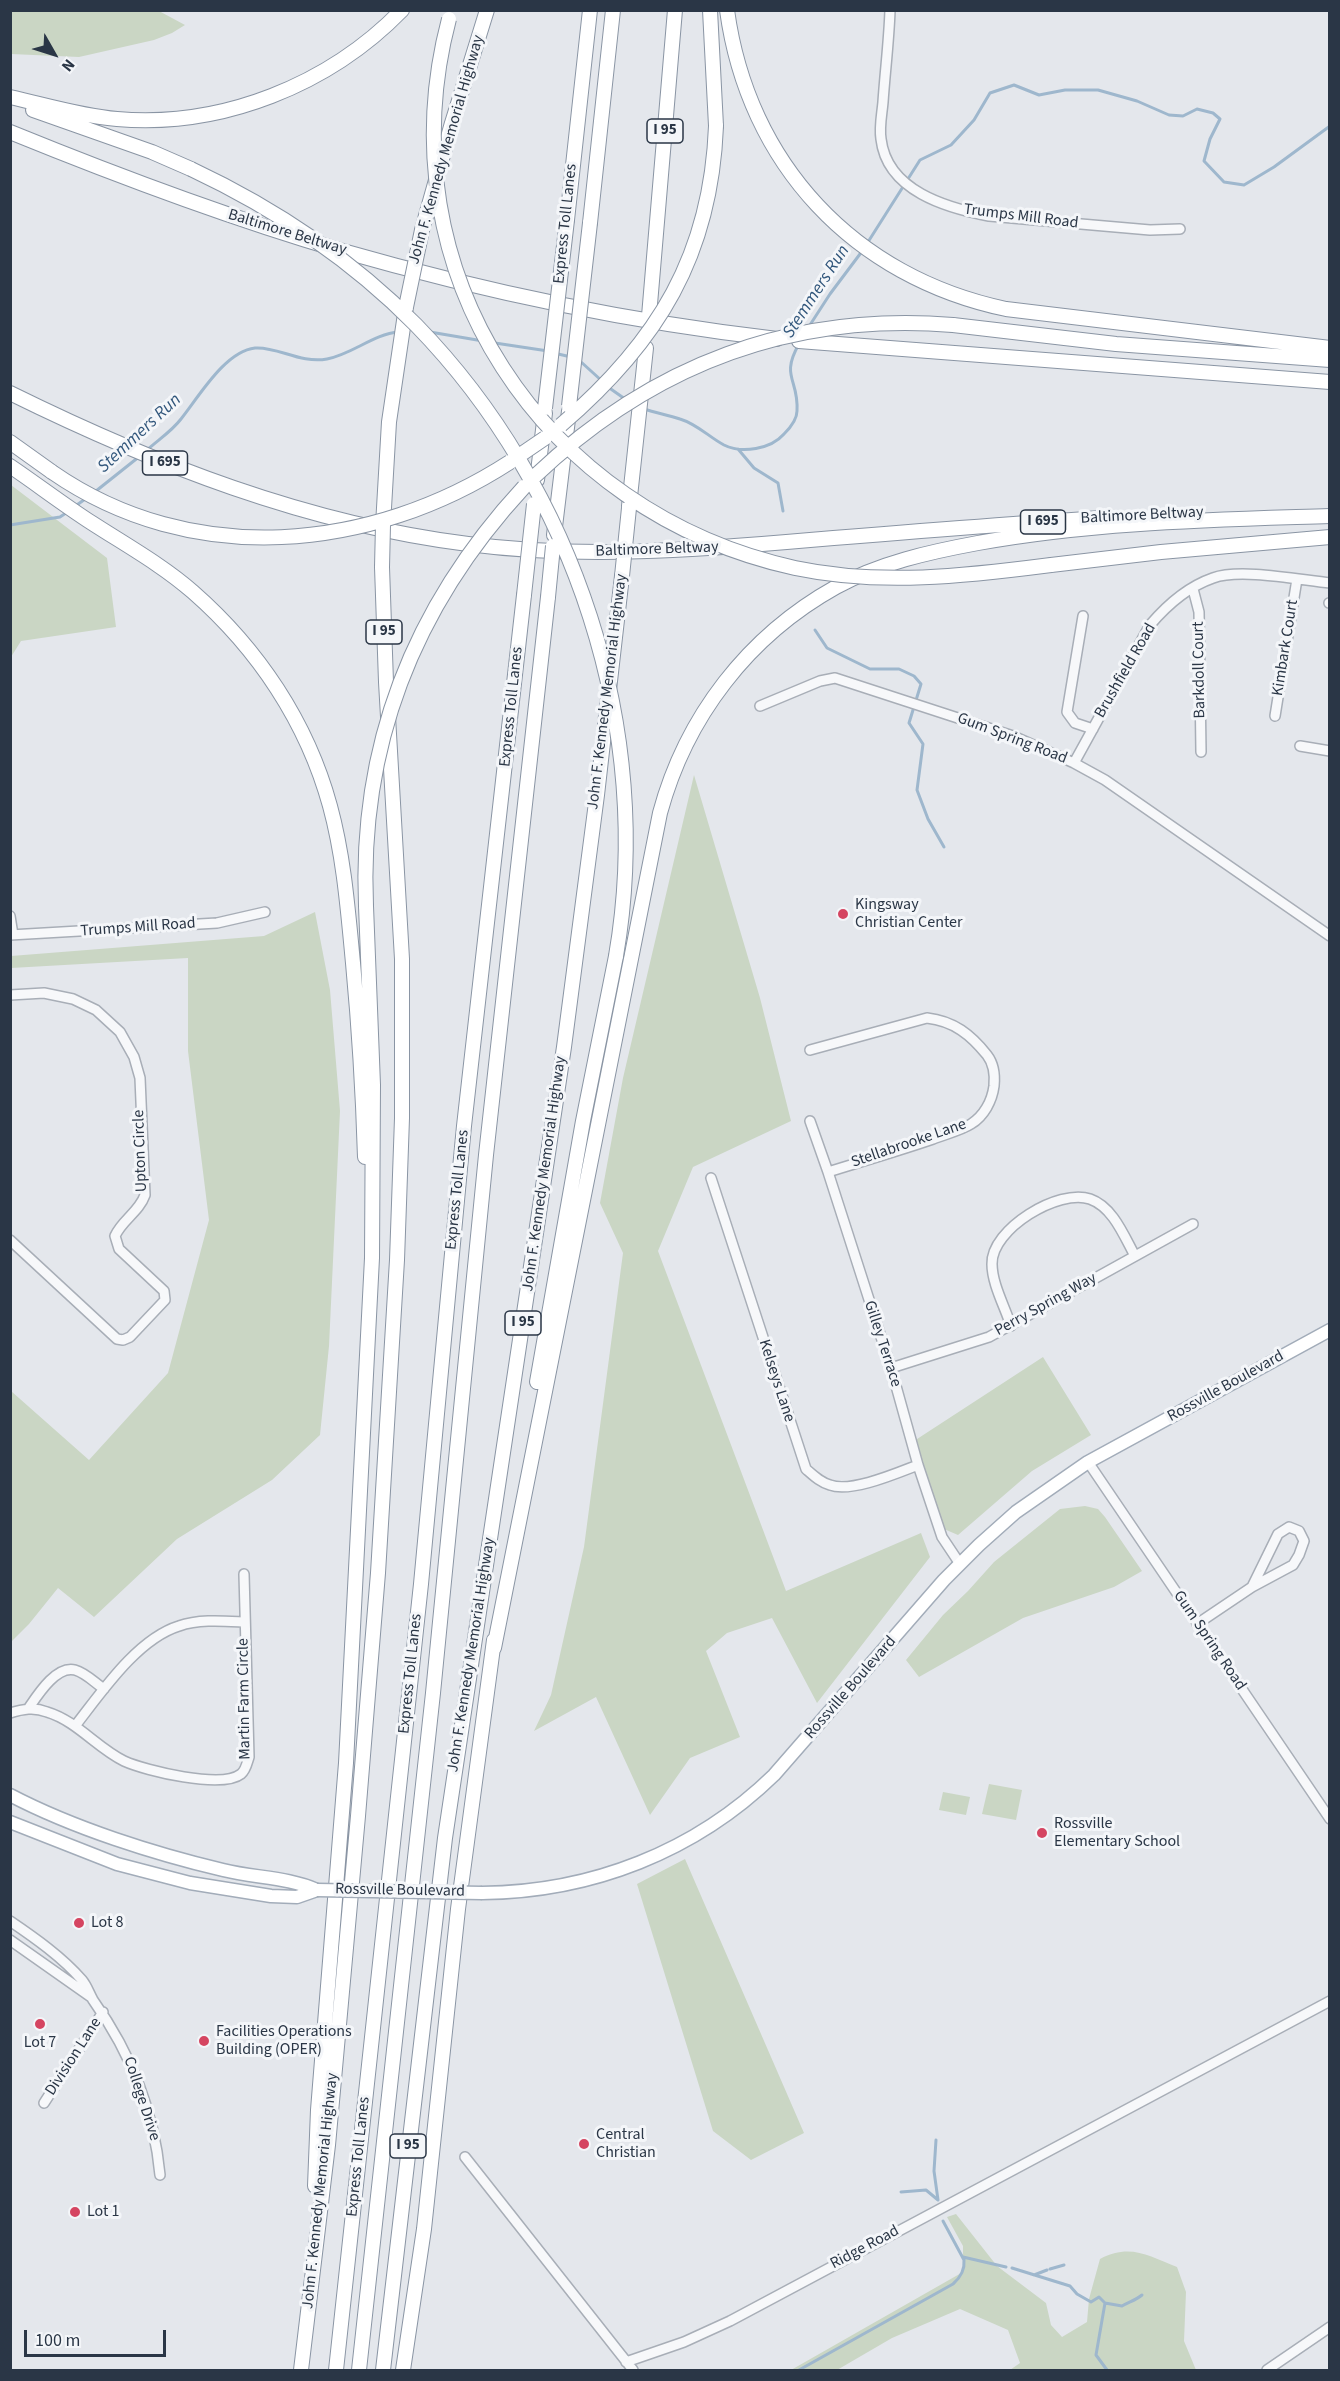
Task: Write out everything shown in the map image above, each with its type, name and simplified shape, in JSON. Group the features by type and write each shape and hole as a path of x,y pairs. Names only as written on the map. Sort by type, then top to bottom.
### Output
{"highway":[{"path":"10,97 64,110 118,119 174,118 222,111 265,98 309,80 354,52 402,10"},
{"name":"John F. Kennedy Memorial Highway","path":"301,2370 328,2145 360,1795 383,1504 398,1260 403,1029 401,925 382,567 385,474 390,412 403,324 422,230 487,10"},
{"name":"Express Toll Lanes","path":"336,2370 421,1584 464,1126 590,10"},
{"name":"Express Toll Lanes","path":"359,2370 433,1693 486,1155 613,10"},
{"name":"John F. Kennedy Memorial Highway","path":"383,2370 445,1838 564,1047 597,795 655,251 675,10"},
{"path":"10,442 90,496 146,519 209,534 257,539 317,534 378,521 430,503 484,478 540,441 589,401 623,366 654,326 676,289 697,238 711,183 716,126 710,10"},
{"path":"727,10 737,63 748,97 762,127 799,184 840,229 890,266 947,293 1005,309 1329,348"},
{"path":"450,15 437,75 433,144 443,228 468,306 499,363 530,407 571,452 625,495 667,520 715,543 781,565 832,574 893,579 954,576 1173,551 1329,537"},
{"path":"10,102 152,152 191,169 276,213 330,251 383,294 428,338 471,389 511,446 533,485 560,540 586,605 605,670 613,709 621,762 625,818 623,898 616,956 583,1120 503,1570 458,1909 424,2229 403,2370"},
{"name":"Baltimore Beltway","path":"10,132 126,178 339,250 510,293 633,318 710,331 823,344 1329,382"},
{"path":"316,2231 316,2136 344,1794 372,1258 374,1136 365,854 370,795 380,746 394,698 428,621 458,570 500,513 535,476 585,433 637,397 679,374 730,354 796,333 836,327 893,323 953,326 1116,344 1329,360"},
{"name":"Baltimore Beltway","path":"10,393 136,451 267,499 362,525 452,542 505,548 599,553 680,551 1087,519 1329,508"},
{"path":"10,466 182,583 242,641 265,670 294,717 311,753 330,805 338,844 358,1025 364,1129 367,1333"},
{"path":"494,1648 659,821 680,756 693,729 718,690 761,641 809,603 853,579 917,556 1053,531 1145,524 1329,516"}],"main road":[{"name":"Rossville Boulevard","path":"10,1822 117,1864 190,1883 271,1896 297,1897 317,1890 482,1893 553,1888 606,1876 662,1854 717,1821 747,1799 774,1775 960,1564 1016,1512 1088,1462 1329,1330"},
{"name":"Rossville Boulevard","path":"10,1795 71,1821 173,1856 245,1875 298,1881 317,1890"}],"street":[{"name":"Trumps Mill Road","path":"890,10 880,137 886,158 909,185 931,201 965,212 989,216 1139,229 1180,230"},
{"name":"Brushfield Road","path":"1074,763 1150,626 1168,604 1214,577 1232,575 1297,579 1329,584"},
{"name":"Kimbark Court","path":"1275,716 1297,579"},
{"name":"Barkdoll Court","path":"1193,589 1199,612 1201,752"},
{"path":"1083,616 1067,712 1075,723 1093,729"},
{"name":"Gum Spring Road","path":"760,706 820,681 835,678 1013,736 1074,763 1120,791 1329,936"},
{"path":"1300,746 1329,751"},
{"name":"Trumps Mill Road","path":"12,935 217,923 247,918 265,912"},
{"path":"10,916 12,935"},
{"name":"Upton Circle","path":"10,995 44,993 61,995 85,1004 110,1022 129,1047 140,1078 145,1195 139,1207 118,1228 115,1236 119,1249 164,1291 165,1300 130,1337 123,1340 117,1339 10,1240"},
{"name":"Stellabrooke Lane","path":"810,1050 927,1018 942,1019 954,1024 981,1047 990,1059 994,1075 990,1102 971,1124 828,1172"},
{"name":"Gilley Terrace","path":"810,1121 891,1368 918,1465 942,1537 960,1564"},
{"name":"Kelseys Lane","path":"711,1178 806,1469 818,1480 832,1486 846,1487 918,1465"},
{"path":"1011,1326 994,1278 993,1252 1006,1231 1029,1215 1059,1199 1072,1196 1091,1199 1110,1214 1135,1256"},
{"name":"Perry Spring Way","path":"891,1368 989,1337 1193,1224"},
{"name":"Gum Spring Road","path":"1088,1462 1329,1819"},
{"path":"1197,1624 1252,1587 1293,1564 1299,1556 1304,1541 1299,1531 1288,1527 1278,1534 1252,1587"},
{"name":"Martin Farm Circle","path":"10,1713 28,1709 48,1712 75,1726 123,1760 143,1768 188,1778 220,1779 240,1775 245,1770 249,1757 244,1574"},
{"name":"Martin Farm Circle","path":"75,1726 104,1689 147,1644 178,1626 202,1622 244,1622"},
{"path":"28,1709 52,1679 60,1672 70,1669 82,1673 104,1689"},
{"name":"College Drive","path":"10,1921 34,1937 81,1978 103,2012 135,2071 150,2116 160,2175"},
{"name":"College Drive","path":"10,1940 92,1998"},
{"name":"Ridge Road","path":"626,2362 684,2342 730,2321 1329,2001"},
{"name":"Division Lane","path":"44,2103 103,2012"},
{"path":"465,2157 633,2370"},
{"path":"1268,2370 1329,2327"}],"green space":[{"path":"11,10 159,11 185,25 154,40 79,57 11,54"},
{"path":"11,485 107,558 116,627 21,641 11,657"},
{"path":"694,775 760,998 791,1121 693,1167 658,1251 786,1591 921,1533 930,1557 817,1703 772,1618 727,1633 706,1651 740,1737 690,1758 650,1815 596,1697 534,1731 551,1695 584,1547 623,1253 600,1203 623,1078"},
{"path":"315,912 330,990 340,1111 329,1346 320,1435 272,1480 177,1539 94,1617 58,1588 11,1642 11,1391 89,1460 168,1373 209,1220 188,1051 188,958 11,968 11,956 264,936"},
{"path":"1043,1357 1091,1435 1032,1471 958,1535 937,1526 914,1441"},
{"path":"1085,1506 1098,1509 1142,1571 1114,1587 1023,1618 919,1677 906,1660 943,1615 994,1562 1060,1509"},
{"path":"989,1784 1022,1790 1016,1820 982,1814"},
{"path":"943,1792 970,1797 966,1815 939,1810"},
{"path":"685,1859 804,2133 751,2160 713,2131 637,1884"},
{"path":"956,2214 997,2266 1046,2303 1051,2325 1062,2337 1087,2322 1089,2299 1100,2259 1111,2254 1130,2252 1148,2255 1177,2267 1186,2292 1184,2341 1196,2370 1010,2370 1020,2363 1008,2330 960,2309 892,2338 837,2370 791,2370 963,2272 963,2246 947,2217"}],"waterway":[{"name":"Stemmers Run","path":"868,242 920,160 951,145 974,120 990,93 1014,85 1039,95 1065,90 1098,90 1137,101 1169,115 1183,116 1197,109 1213,113 1220,119 1210,139 1204,161 1224,182 1244,185 1274,167 1330,126"},
{"name":"Stemmers Run","path":"808,328 863,250"},
{"name":"Stemmers Run","path":"147,450 177,423 223,366 244,351 263,348 307,359 327,359 346,353 380,336 399,332"},
{"name":"Stemmers Run","path":"430,332 483,341"},
{"name":"Stemmers Run","path":"495,343 548,351"},
{"name":"Stemmers Run","path":"644,409 686,421 731,448 756,449 772,443 789,429 797,414 791,364 799,344"},
{"name":"Stemmers Run","path":"554,353 571,357"},
{"name":"Stemmers Run","path":"580,361 602,381"},
{"name":"Stemmers Run","path":"608,387 625,399"},
{"path":"738,449 754,468 778,483 783,511"},
{"name":"Stemmers Run","path":"96,491 140,456"},
{"name":"Stemmers Run","path":"74,507 88,497"},
{"name":"Stemmers Run","path":"10,525 60,517 69,511"},
{"path":"815,630 827,648 870,669 899,669 914,676 921,684 909,723 923,744 917,790 928,819 944,847"},
{"path":"936,2140 934,2171 938,2200"},
{"path":"901,2192 926,2190 938,2200"},
{"path":"799,2370 956,2281 963,2270 964,2260 943,2221"},
{"path":"963,2257 1006,2267"},
{"path":"1050,2269 1064,2265"},
{"path":"1012,2268 1070,2286 1077,2294 1091,2302 1099,2297 1105,2303 1122,2306 1142,2295"},
{"path":"1034,2275 1047,2270"},
{"path":"1105,2303 1096,2355 1107,2370"}],"place":[{"name":"Kingsway Christian Center","path":"843,914"},
{"name":"Rossville Elementary School","path":"1042,1833"},
{"name":"Lot 8","path":"79,1923"},
{"name":"Lot 7","path":"40,2024"},
{"name":"Facilities Operations Building (OPER)","path":"204,2041"},
{"name":"Central Christian","path":"584,2144"},
{"name":"Lot 1","path":"75,2212"}]}
